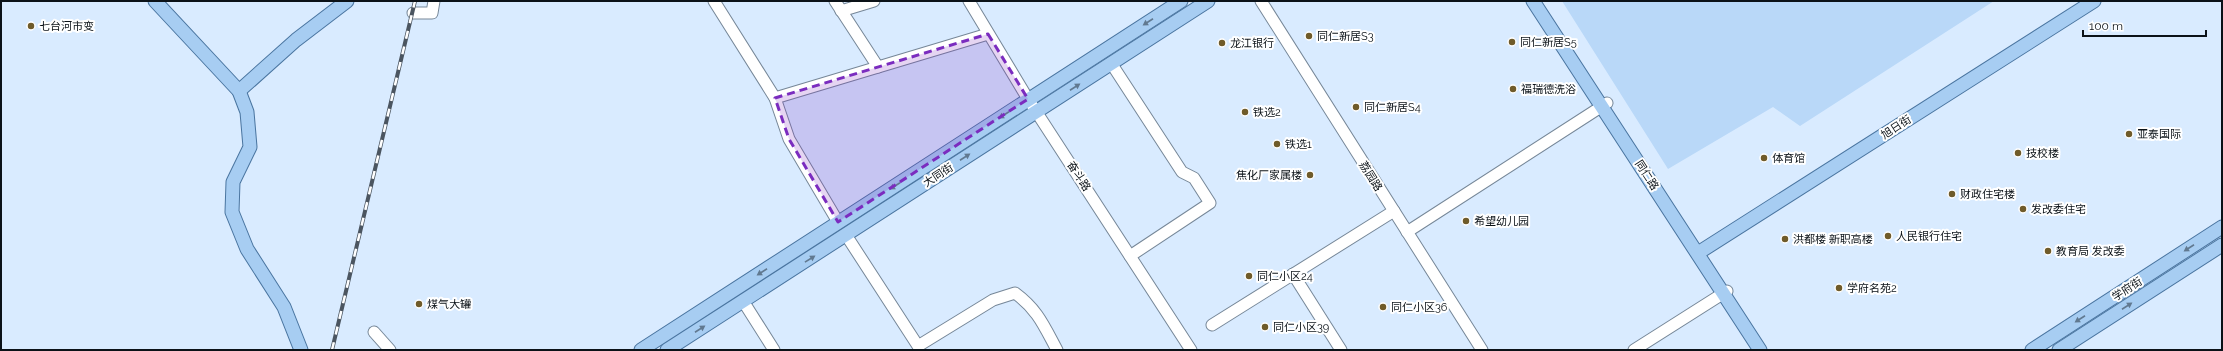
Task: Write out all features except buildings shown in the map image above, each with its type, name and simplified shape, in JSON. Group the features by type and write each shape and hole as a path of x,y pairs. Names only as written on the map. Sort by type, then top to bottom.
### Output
{"main road":[{"path":"156,1 239,91 247,112 250,147 234,182 232,212 247,249 284,307 302,350"},
{"path":"239,91 296,40 347,1"},
{"name":"大同街","path":"641,350 1181,1"},
{"name":"大同街","path":"667,350 1208,1"},
{"name":"同仁路","path":"1533,1 1605,105"},
{"name":"同仁路","path":"1542,1 1605,105 1700,252 1760,350"},
{"name":"旭日街","path":"1700,252 2094,1"},
{"name":"学府街","path":"2032,350 2222,227"},
{"name":"学府街","path":"2059,350 2222,245"},
{"name":"同仁路","path":"1725,292 1765,350"}],"street":[{"path":"413,13 432,13 434,1"},
{"path":"714,1 775,98 789,139 838,222"},
{"path":"834,1 878,67"},
{"path":"841,11 874,1"},
{"name":"奋斗路","path":"969,1 1028,99 1191,350"},
{"name":"荔园路","path":"1261,1 1482,350"},
{"path":"775,98 988,34"},
{"path":"1112,63 1182,172 1194,178 1210,203 1130,256"},
{"path":"1407,232 1605,105"},
{"path":"1212,325 1394,211"},
{"path":"843,237 911,348 910,350"},
{"path":"843,237 918,346 993,300 1015,293 1036,312 1044,323 1057,350"},
{"path":"1293,274 1341,350"},
{"path":"1634,350 1725,292"},
{"path":"743,301 774,350"},
{"path":"374,332 390,350"}],"highlighted area":[{"path":"988,34 1028,99 838,222 789,139 775,98"}],"shaded area":[{"path":"1562,1 1994,1 1800,126 1773,107 1668,169"}],"railway":[{"path":"332,350 415,1"}],"place":[{"name":"七台河市变","path":"31,26"},
{"name":"同仁新居S3","path":"1309,36"},
{"name":"同仁新居S5","path":"1512,42"},
{"name":"龙江银行","path":"1222,43"},
{"name":"福瑞德洗浴","path":"1513,89"},
{"name":"同仁新居S4","path":"1356,107"},
{"name":"铁选2","path":"1245,112"},
{"name":"亚泰国际","path":"2129,134"},
{"name":"铁选1","path":"1277,144"},
{"name":"技校楼","path":"2018,153"},
{"name":"体育馆","path":"1764,158"},
{"name":"焦化厂家属楼","path":"1310,175"},
{"name":"财政住宅楼","path":"1952,194"},
{"name":"发改委住宅","path":"2023,209"},
{"name":"希望幼儿园","path":"1466,221"},
{"name":"人民银行住宅","path":"1888,236"},
{"name":"洪都楼 新职高楼","path":"1785,239"},
{"name":"教育局 发改委","path":"2048,251"},
{"name":"同仁小区24","path":"1249,276"},
{"name":"学府名苑2","path":"1839,288"},
{"name":"煤气大罐","path":"419,304"},
{"name":"同仁小区36","path":"1383,307"},
{"name":"同仁小区39","path":"1265,327"}]}
